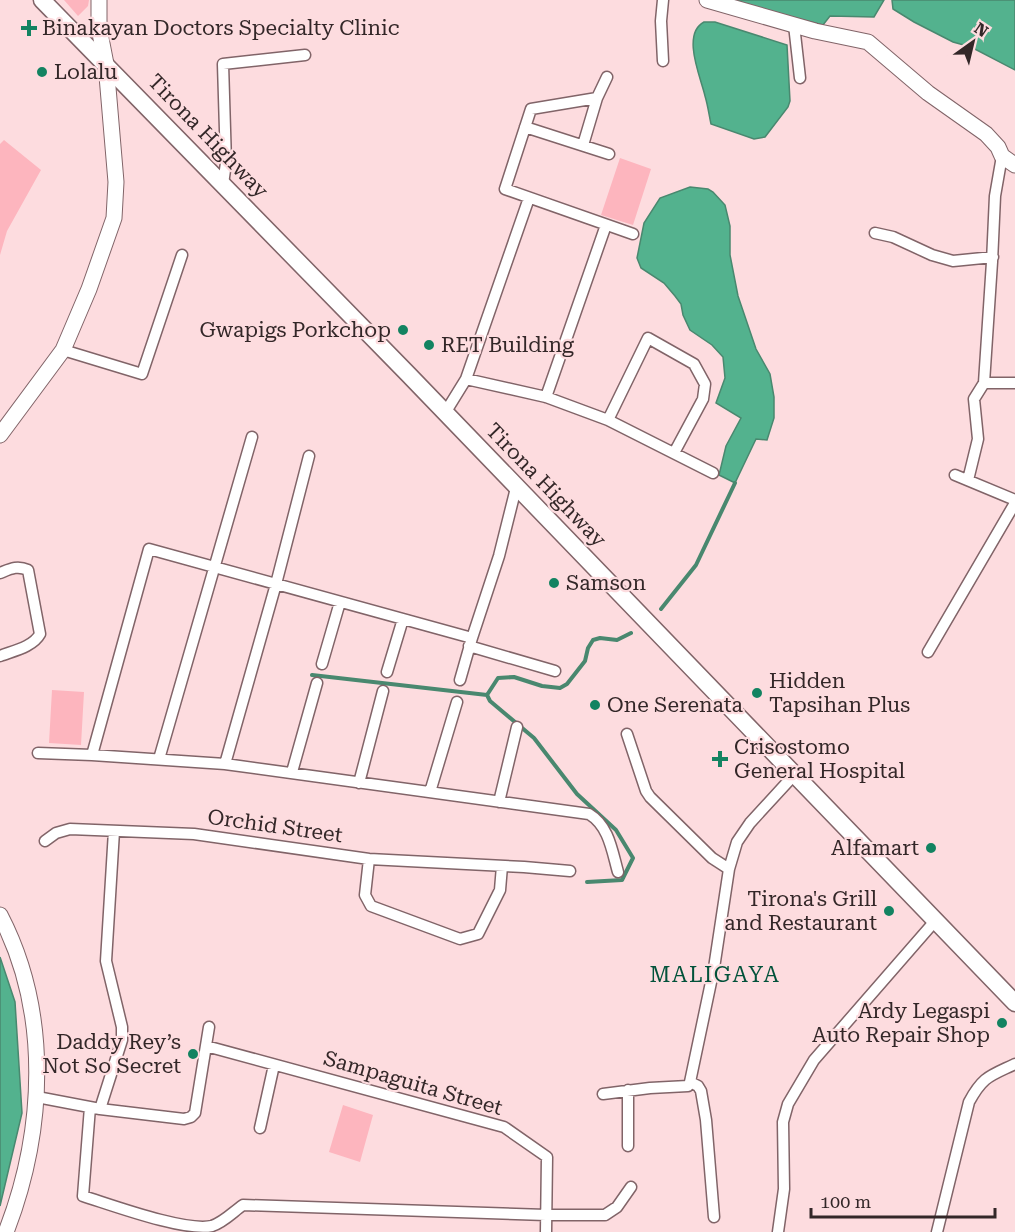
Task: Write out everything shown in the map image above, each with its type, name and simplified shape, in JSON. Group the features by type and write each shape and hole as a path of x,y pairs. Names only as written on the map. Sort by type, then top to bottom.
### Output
{"main road":[{"name":"Tirona Highway","path":"42,0 1015,1003"},
{"path":"0,435 63,350 89,289 114,218 116,182 106,64 99,28 99,0"},
{"path":"707,0 794,25 868,42 928,93 986,134 998,147 1002,156 1015,165"},
{"path":"0,915 12,938 27,985 36,1041 37,1098 30,1150 24,1178 6,1232"}],"street":[{"path":"663,0 663,61"},
{"path":"794,25 800,78"},
{"path":"223,184 226,163 223,64 305,55"},
{"path":"583,145 597,98 607,77"},
{"path":"597,98 531,109 505,189 633,234"},
{"path":"525,127 609,154"},
{"path":"968,480 978,438 974,399 984,383 995,196 1002,156"},
{"path":"445,413 466,378 529,198"},
{"path":"546,397 606,225"},
{"path":"875,233 893,237 932,255 952,261 993,257"},
{"path":"63,350 142,374 182,255"},
{"path":"608,420 648,338 694,364 705,384 703,399 674,453"},
{"path":"466,378 546,397 608,420 713,473"},
{"path":"984,383 1015,383"},
{"path":"159,759 252,437"},
{"path":"225,764 276,584 309,456"},
{"path":"928,652 1015,502 955,475"},
{"path":"460,680 470,642 499,556 516,488"},
{"path":"92,755 149,549 403,619 555,670"},
{"path":"0,573 15,567 28,570 40,634 37,640 29,645 0,656"},
{"path":"322,664 340,602"},
{"path":"387,672 403,619"},
{"path":"292,772 317,683"},
{"path":"359,783 383,691"},
{"path":"430,792 457,702"},
{"path":"499,802 517,728"},
{"path":"627,734 650,797 712,858 729,869"},
{"path":"38,753 225,764 589,814 597,819 604,828 618,872"},
{"path":"603,1094 688,1086 714,968 729,869 742,832 794,775"},
{"name":"Orchid Street","path":"45,841 56,832 70,829 194,834 369,859 570,872"},
{"path":"114,831 106,961 122,1027 122,1040 95,1108 83,1196 166,1223 210,1227 243,1205 605,1215 617,1206 631,1187"},
{"path":"369,859 365,895 371,906 460,939 478,934 500,890 502,866"},
{"path":"778,1232 784,1188 783,1122 788,1104 814,1060 935,921"},
{"path":"37,1098 184,1119 191,1117 195,1113 209,1027"},
{"name":"Sampaguita Street","path":"206,1047 504,1127 547,1157 546,1215"},
{"path":"938,1232 969,1102 978,1084 1015,1064"},
{"path":"260,1128 274,1065"},
{"path":"690,1082 698,1086 701,1091 706,1120 714,1217"},
{"path":"628,1090 628,1146"},
{"path":"546,1215 546,1232"}],"shaded area":[{"path":"64,0 89,0 88,6 78,16"},
{"path":"724,0 884,0 874,17 830,16 823,25"},
{"path":"892,0 1015,0 1015,70 971,47 953,42 914,22 893,9"},
{"path":"704,22 715,22 787,45 790,101 765,137 754,139 711,124 693,46 697,28"},
{"path":"4,140 41,170 7,231 0,255 0,144"},
{"path":"620,158 651,169 633,225 601,215"},
{"path":"690,187 708,189 725,205 730,226 730,255 738,296 756,349 770,374 774,397 774,418 767,440 756,439 735,483 719,475 726,446 741,418 716,403 725,378 723,357 712,345 690,330 681,304 664,283 641,268 637,258 644,223 660,198"},
{"path":"52,690 84,692 81,745 49,743"},
{"path":"0,957 15,1002 22,1113 0,1206"},
{"path":"343,1105 373,1115 360,1162 329,1152"}],"waterway":[{"path":"661,609 696,565 735,483"},
{"path":"587,882 622,880 633,858 616,830 577,794 534,738 490,701 487,695 498,678 514,677 542,686 560,688 567,684 585,661 588,648 593,640 600,638 617,640 631,633"},
{"path":"312,675 487,695"}],"place":[{"name":"Binakayan Doctors Specialty Clinic","path":"29,28"},
{"name":"Lolalu","path":"42,72"},
{"name":"Gwapigs Porkchop","path":"403,330"},
{"name":"RET Building","path":"429,345"},
{"name":"Samson","path":"554,583"},
{"name":"Hidden Tapsihan Plus","path":"757,693"},
{"name":"One Serenata","path":"595,705"},
{"name":"Crisostomo General Hospital","path":"720,759"},
{"name":"Alfamart","path":"931,848"},
{"name":"Tirona's Grill and Restaurant","path":"889,911"},
{"name":"Ardy Legaspi Auto Repair Shop","path":"1002,1023"},
{"name":"Daddy Rey’s Not So Secret","path":"193,1054"}],"district":[{"name":"MALIGAYA","path":"715,974"}]}
